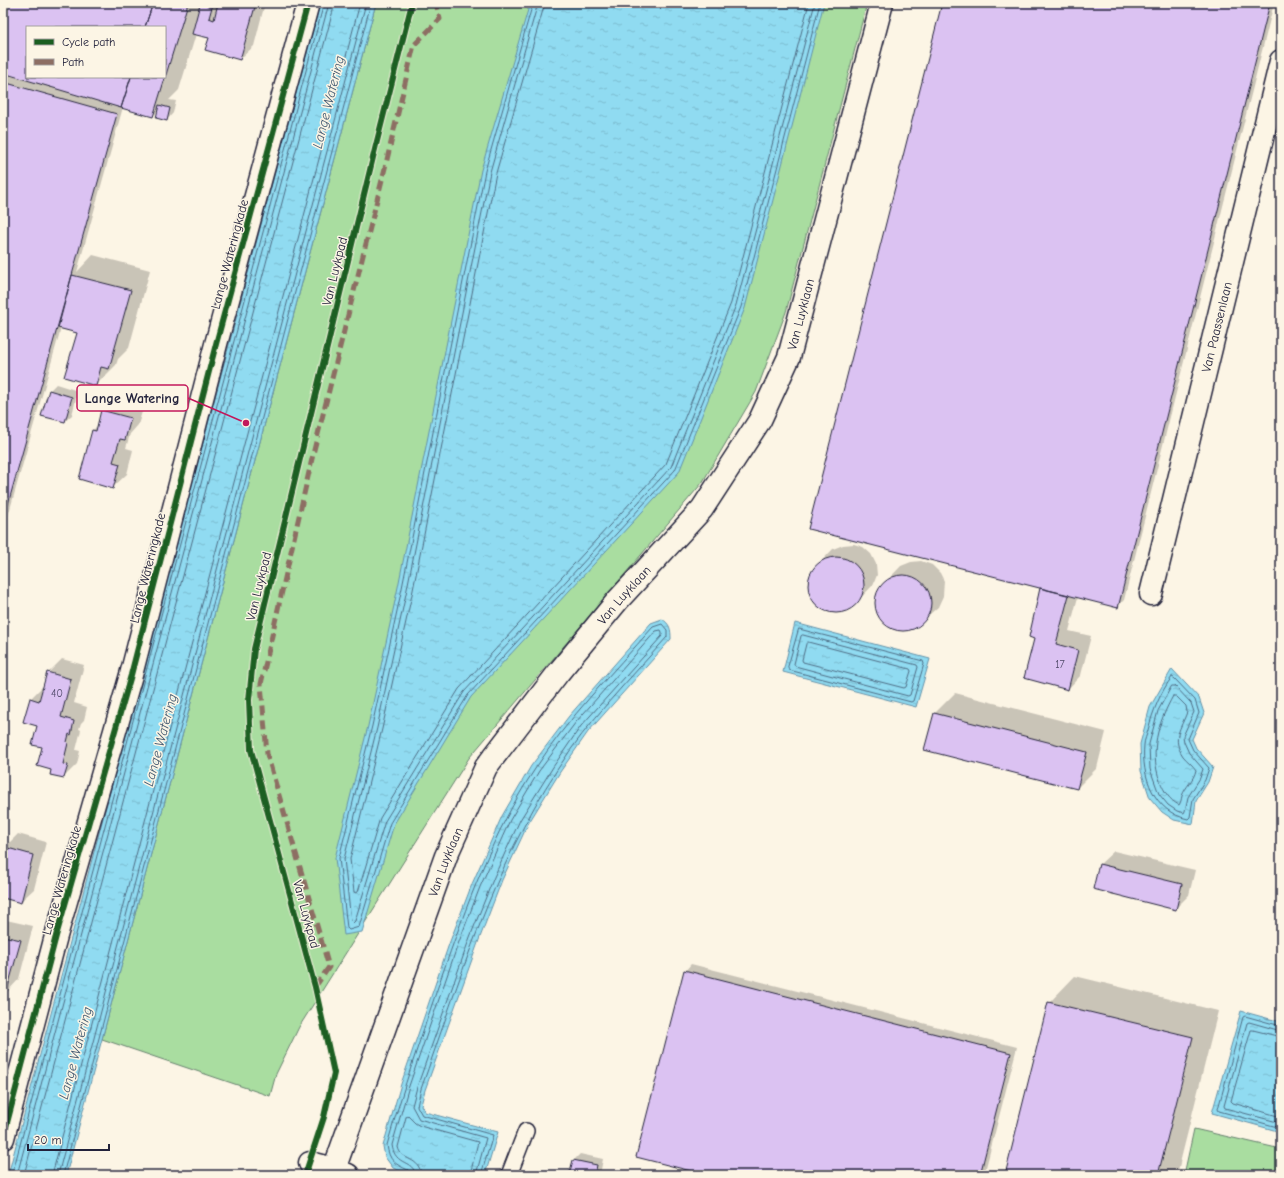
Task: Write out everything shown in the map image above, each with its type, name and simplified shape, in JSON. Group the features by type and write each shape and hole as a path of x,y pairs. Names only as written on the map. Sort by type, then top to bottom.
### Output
{"street":[{"name":"Lange Wateringkade","path":"3,1138 56,936 132,675 216,344 308,3"},
{"name":"Van Luyklaan","path":"338,1173 446,856 486,767 558,673 618,600 702,509 760,420 789,357 882,3"},
{"name":"Van Paassenlaan","path":"1151,594 1281,61"},
{"path":"310,1163 338,1173"}],"lane":[{"path":"509,1175 526,1132"}],"green space":[{"path":"376,3 867,3 786,312 756,392 702,483 469,758 299,1027 276,1074 270,1096 102,1039"},
{"path":"1194,1129 1281,1149 1281,1175 1184,1175"}],"water":[{"path":"320,3 376,3 66,1175 8,1175"},
{"path":"530,3 824,3 745,308 679,472 471,697 394,824 362,932 344,935 335,858 368,726 398,587 481,170"},
{"path":"662,619 670,627 671,639 588,732 560,772 528,824 502,880 425,1090 421,1105 425,1112 498,1132 485,1175 409,1175 393,1168 385,1157 383,1146 401,1084 449,944 472,884 502,816 531,766 569,716 651,623"},
{"path":"795,623 930,659 916,707 783,672"},
{"path":"1172,669 1199,698 1204,713 1192,739 1196,748 1213,767 1208,782 1196,801 1193,824 1174,820 1162,812 1150,798 1141,771 1140,744 1150,707"},
{"path":"1241,1011 1281,1022 1281,1132 1212,1113"}],"building":[{"path":"3,3 153,3 145,26 26,26 26,78 131,78 121,108 3,73"},
{"path":"153,3 188,3 166,75 166,26 145,26"},
{"path":"218,3 256,3 240,60 205,50 209,38 192,34 200,4 212,7 209,18 214,20"},
{"path":"942,3 1270,3 1118,608 808,529"},
{"path":"131,78 165,78 153,117 121,108"},
{"path":"3,82 117,114 3,522"},
{"path":"159,105 170,108 167,121 156,118"},
{"path":"72,275 131,290 109,369 101,367 96,386 64,377 77,333 58,328"},
{"path":"49,390 72,397 65,422 41,416"},
{"path":"101,410 131,418 125,440 120,439 113,462 120,464 113,489 79,479 92,430 96,431"},
{"path":"830,557 842,557 852,561 860,569 864,579 864,591 860,601 852,609 842,613 830,613 820,609 812,601 808,591 808,579 812,569 820,561"},
{"path":"897,575 909,575 919,579 927,587 931,597 931,609 927,619 919,627 909,631 897,631 887,627 879,619 875,609 875,597 879,587 887,579"},
{"path":"1040,588 1069,595 1056,644 1078,650 1068,690 1024,678 1034,639 1029,637"},
{"path":"47,672 71,679 61,717 74,721 71,735 69,734 63,764 68,765 64,778 50,775 51,770 37,766 42,747 32,745 37,726 23,722 30,698 39,701"},
{"path":"934,713 1087,752 1077,789 924,750"},
{"path":"1281,804 1281,820 1277,819"},
{"path":"4,847 33,855 21,903 3,898"},
{"path":"1099,864 1182,884 1176,910 1093,889"},
{"path":"3,936 21,940 6,994 3,993"},
{"path":"684,970 1011,1053 980,1175 707,1175 636,1157"},
{"path":"1048,1002 1193,1037 1158,1175 1005,1175"},
{"path":"573,1160 597,1165 595,1175 569,1175"}],"marked path":[{"path":"315,987 329,967 267,754 261,684 314,450 385,168 414,45 440,19 436,3"}],"cycle path":[{"path":"3,1138 56,936 131,675 216,344 308,3"},
{"name":"Van Luykpad","path":"305,1175 324,1117 334,1073 315,987 251,750 249,700 254,649 376,145 412,3"}],"place":[{"name":"Lange Watering","path":"246,423"}]}
